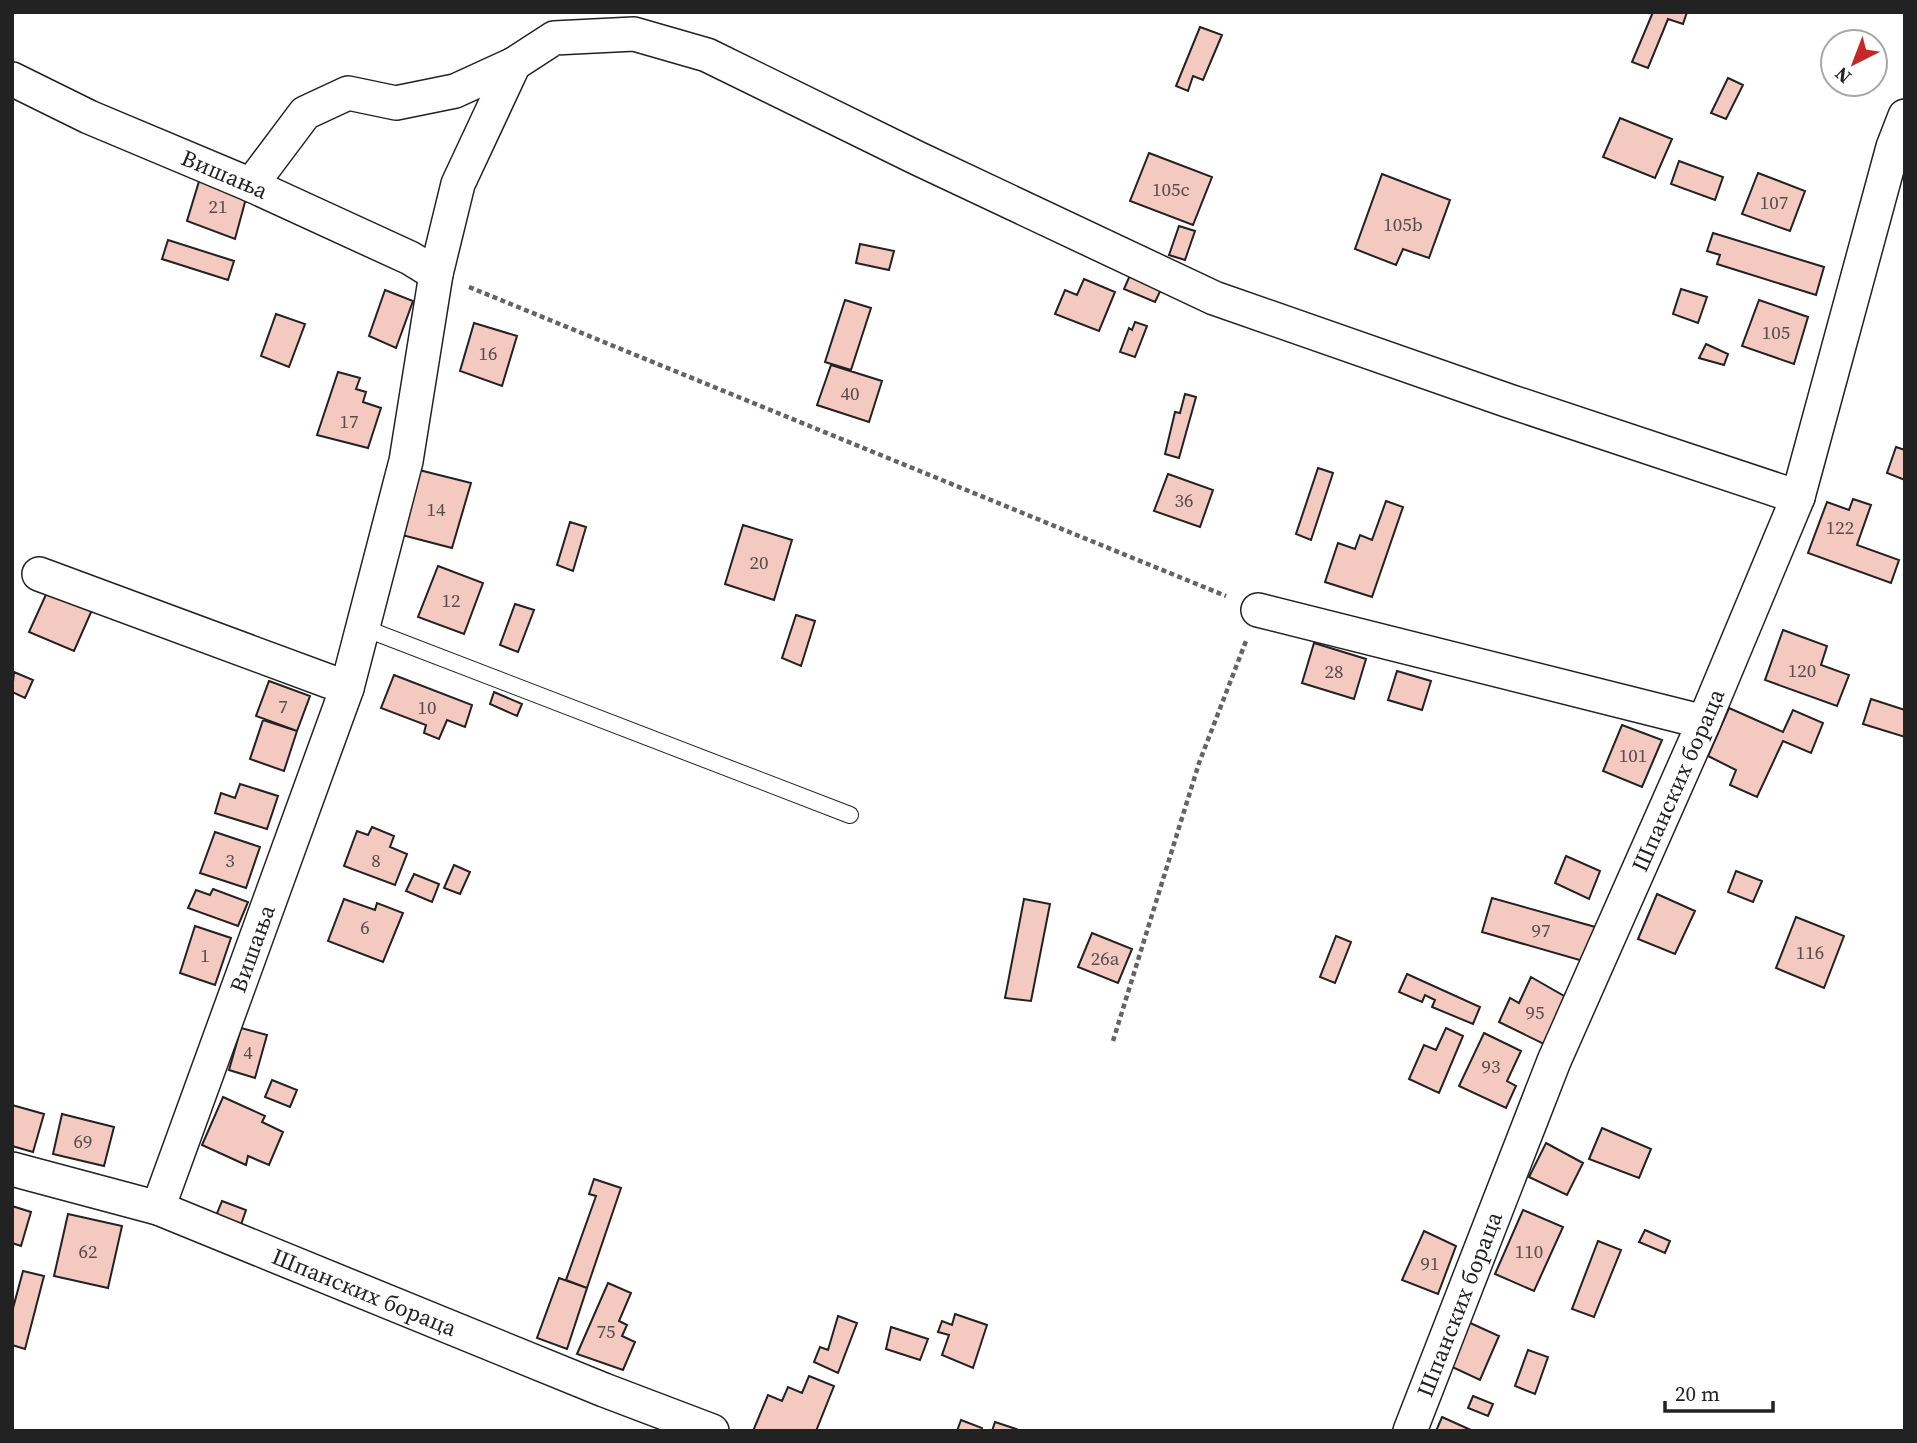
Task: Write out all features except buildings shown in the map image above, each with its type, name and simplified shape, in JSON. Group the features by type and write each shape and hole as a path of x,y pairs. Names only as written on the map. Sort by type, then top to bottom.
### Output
{"street":[{"path":"251,186 305,113 348,93 396,103 455,91 514,64 554,38 634,34 707,55 1214,298 1509,401 1798,497"},
{"name":"Вишања","path":"158,1208 346,688 406,461 436,274 458,184 514,64"},
{"name":"Вишања","path":"12,79 89,117 410,258 436,274"},
{"name":"Шпанских бораца","path":"1410,1431 1554,1061 1704,722 1798,497 1893,147 1905,116"},
{"path":"39,574 346,688"},
{"path":"1258,610 1704,722"},
{"name":"Шпанских бораца","path":"12,1169 158,1208 592,1385 712,1431"}],"lane":[{"path":"364,628 850,815"}],"path":[{"path":"436,274 1258,610 1199,764 1113,1041"}]}
